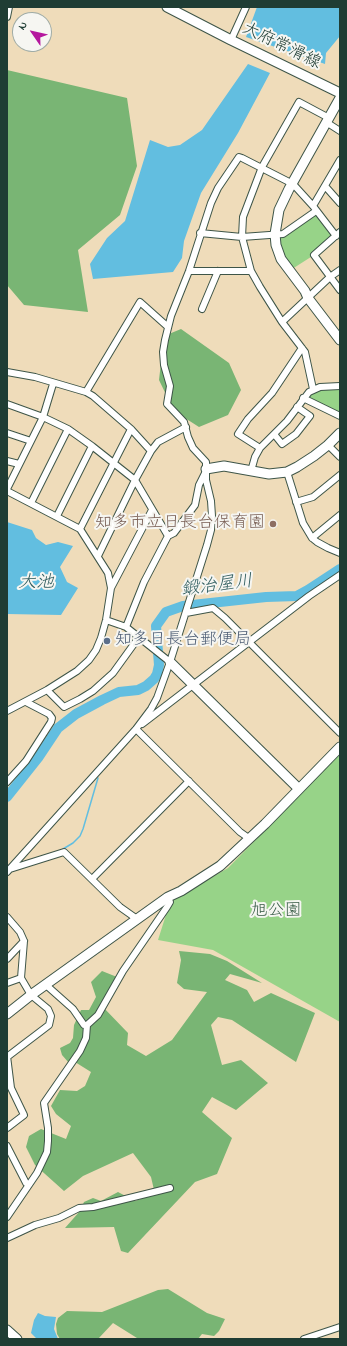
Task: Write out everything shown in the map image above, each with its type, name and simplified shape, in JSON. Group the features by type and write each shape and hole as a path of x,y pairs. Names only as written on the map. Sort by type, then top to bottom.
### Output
{"street":[{"path":"7,17 9,7"},
{"name":"大府常滑線","path":"167,7 340,93"},
{"path":"231,40 246,7"},
{"path":"340,98 279,210 275,234 276,245 281,259 340,340"},
{"path":"313,389 305,352 282,322 251,271 242,237 243,217 265,159 299,102 328,120 340,131"},
{"path":"8,870 136,729 151,710 170,662 186,613 211,530 212,508 206,480 206,462 193,448 184,422 167,404 170,386 164,365 163,352 171,316 189,271 211,203 218,188 239,157 262,167 292,184 338,234 314,254 340,290"},
{"path":"200,234 242,237 283,234 314,209 325,186 340,161"},
{"path":"325,186 340,204"},
{"path":"282,322 330,277 340,270"},
{"path":"189,271 251,271"},
{"path":"202,309 218,271"},
{"path":"86,392 140,302 168,327"},
{"path":"260,448 238,434 248,419 272,392 302,348"},
{"path":"7,372 35,377 53,384 86,392 93,396 131,429 151,450"},
{"path":"7,711 47,690 77,671 89,660 96,650 106,620 110,588 108,573 80,529 7,490 42,417 53,384"},
{"path":"251,471 255,457 260,448 287,421 303,398 313,389 320,386 340,386"},
{"path":"303,398 340,416"},
{"path":"7,404 42,417 68,429 135,480 168,536"},
{"path":"274,434 282,444 296,434 310,416 296,407"},
{"path":"98,556 151,450 158,442 186,427"},
{"path":"31,503 68,429"},
{"path":"80,529 131,429"},
{"path":"7,433 31,441"},
{"path":"206,469 224,466 269,474 287,472 297,467 340,433"},
{"path":"328,444 340,457"},
{"path":"57,516 92,446"},
{"path":"7,461 19,464"},
{"path":"126,627 144,582 168,536 174,533 195,505 206,469"},
{"path":"287,472 303,522 312,538 328,548 340,553"},
{"path":"296,502 312,497 340,475"},
{"path":"110,588 152,510"},
{"path":"312,538 340,515"},
{"path":"136,729 250,643 309,596 340,574"},
{"path":"186,613 213,608 225,618 340,732"},
{"path":"106,620 126,627 170,662 299,789"},
{"path":"47,690 64,707 80,699 93,691 113,673 139,637"},
{"path":"7,782 26,761 51,722 52,718 49,714 26,702"},
{"path":"136,729 240,832 250,839"},
{"path":"7,1014 136,919 168,897 181,891 220,866 250,839 340,747"},
{"path":"92,878 189,781"},
{"path":"8,870 64,852 120,907 136,919"},
{"path":"7,1217 37,1173 47,1152 48,1134 44,1103 80,1051 86,1038 87,1025 98,1015 123,971 167,907 170,902 168,897"},
{"path":"7,918 20,932 24,941 21,978 31,995 48,1010 51,1016 49,1024 7,1056 11,1088 24,1115 7,1128"},
{"path":"7,959 24,941"},
{"path":"7,983 21,978"},
{"path":"46,985 73,1009 84,1025 87,1025"},
{"path":"7,1146 28,1185"},
{"path":"7,1238 35,1225 59,1218 79,1208 93,1207 170,1188"},
{"path":"304,1339 340,1327"},
{"path":"7,1330 18,1339"}],"green space":[{"path":"7,70 127,98 137,166 120,215 78,250 88,312 24,305 7,285"},
{"path":"316,211 336,236 314,255 289,271 275,234 283,234"},
{"path":"181,329 229,363 241,390 228,415 199,427 174,411 159,380 164,336"},
{"path":"340,386 340,416 303,398 309,392"},
{"name":"旭公園","path":"340,754 340,1022 213,950 158,940 170,902 228,868"},
{"path":"179,951 210,954 227,961 262,983 230,974 225,980 247,990 254,1002 271,993 315,1013 296,1062 232,1020 218,1017 211,1025 222,1065 241,1060 268,1083 236,1110 212,1097 202,1112 232,1138 217,1174 195,1182 128,1253 121,1251 114,1227 65,1228 80,1211 84,1202 93,1198 101,1201 118,1192 135,1201 155,1194 151,1177 133,1153 83,1176 64,1191 35,1165 26,1147 29,1136 41,1129 66,1139 71,1126 56,1114 51,1106 60,1090 77,1091 85,1086 91,1072 75,1062 69,1063 62,1055 60,1048 70,1043 73,1038 74,1025 81,1010 89,1010 96,997 91,982 102,971 117,977 102,1006 128,1033 127,1045 146,1056 172,1040 207,992 184,989 177,983 181,960"},
{"path":"168,1289 207,1313 225,1319 219,1331 214,1336 202,1334 198,1339 136,1339 137,1338 113,1323 98,1339 60,1339 57,1334 56,1324 58,1318 67,1311 102,1312 158,1290"}],"water":[{"path":"257,7 340,7 340,36 326,53 325,64 246,37"},
{"path":"248,64 270,73 238,133 201,193 184,241 182,258 173,272 93,279 90,264 107,238 125,221 150,140 168,147 180,145 202,130"},
{"name":"大池","path":"7,522 32,530 36,538 46,545 58,542 73,546 60,567 67,582 78,588 61,615 7,614"},
{"path":"38,1313 45,1316 56,1317 54,1329 58,1339 37,1339 31,1333 34,1320"}],"waterway":[{"name":"鍛治屋川","path":"7,797 38,758 58,728 76,714 102,700 119,692 138,690 146,686 154,679 159,665 156,626 166,612 183,606 266,597 297,596 340,569"},
{"path":"63,849 73,843 80,836 98,778"}],"place":[{"name":"知多市立日長台保育園","path":"273,524"},
{"name":"知多日長台郵便局","path":"107,641"}]}
